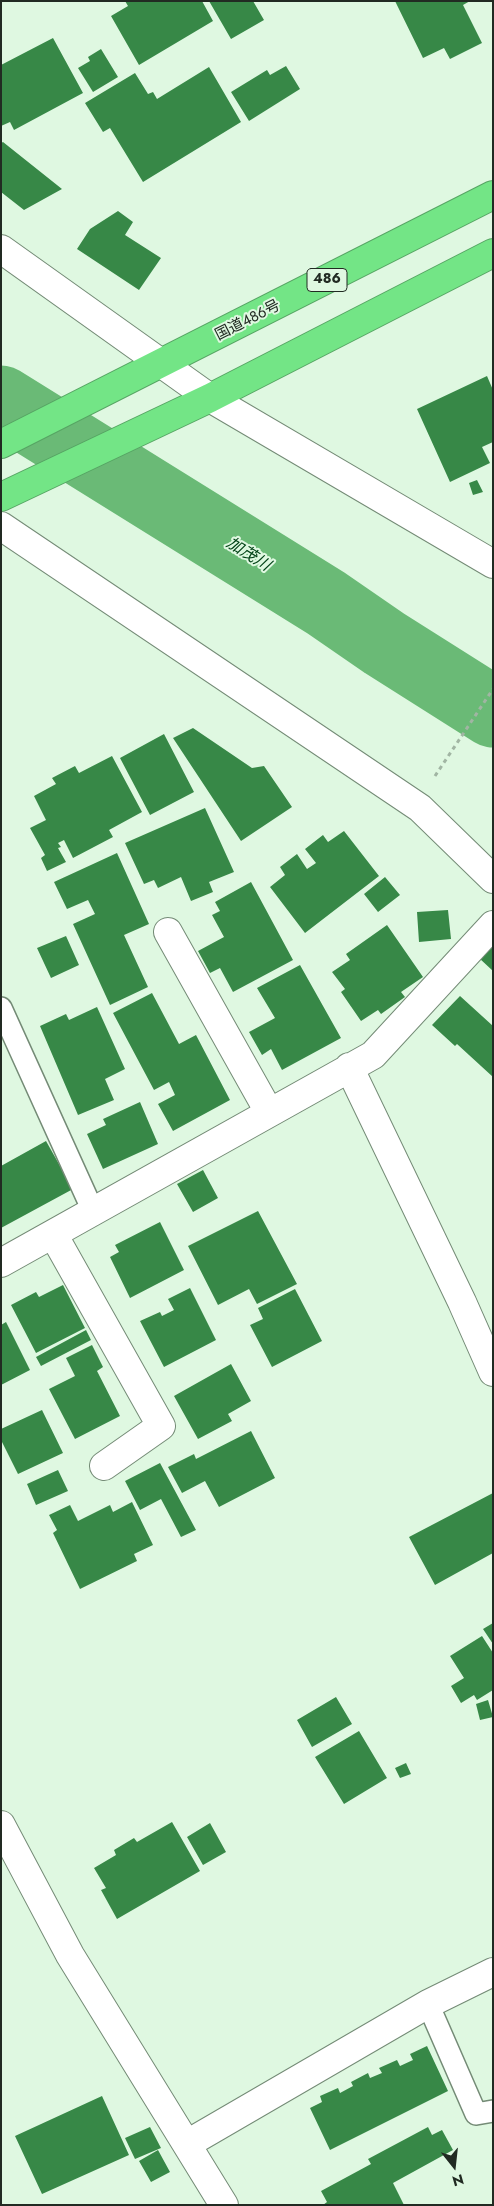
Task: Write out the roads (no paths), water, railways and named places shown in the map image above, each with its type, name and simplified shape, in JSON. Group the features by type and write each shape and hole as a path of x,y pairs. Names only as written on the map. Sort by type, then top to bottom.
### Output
{"highway":[{"name":"国道486号","path":"1,444 493,195"},
{"path":"1,497 210,398 493,253"}],"street":[{"path":"1,249 210,398 493,564"},
{"path":"1,526 420,808 493,878"},
{"path":"1,1263 373,1055 493,925"},
{"path":"168,932 269,1112"},
{"path":"349,1067 462,1302 493,1372"},
{"path":"53,1234 161,1426 104,1466"},
{"path":"1,1825 70,1955 224,2205"},
{"path":"187,2144 428,2004 493,1972"}],"lane":[{"path":"1,1008 93,1212"},
{"path":"428,2004 476,2114 493,2112"}],"waterway":[{"name":"加茂川","path":"1,401 326,603 384,643 493,712"}]}
